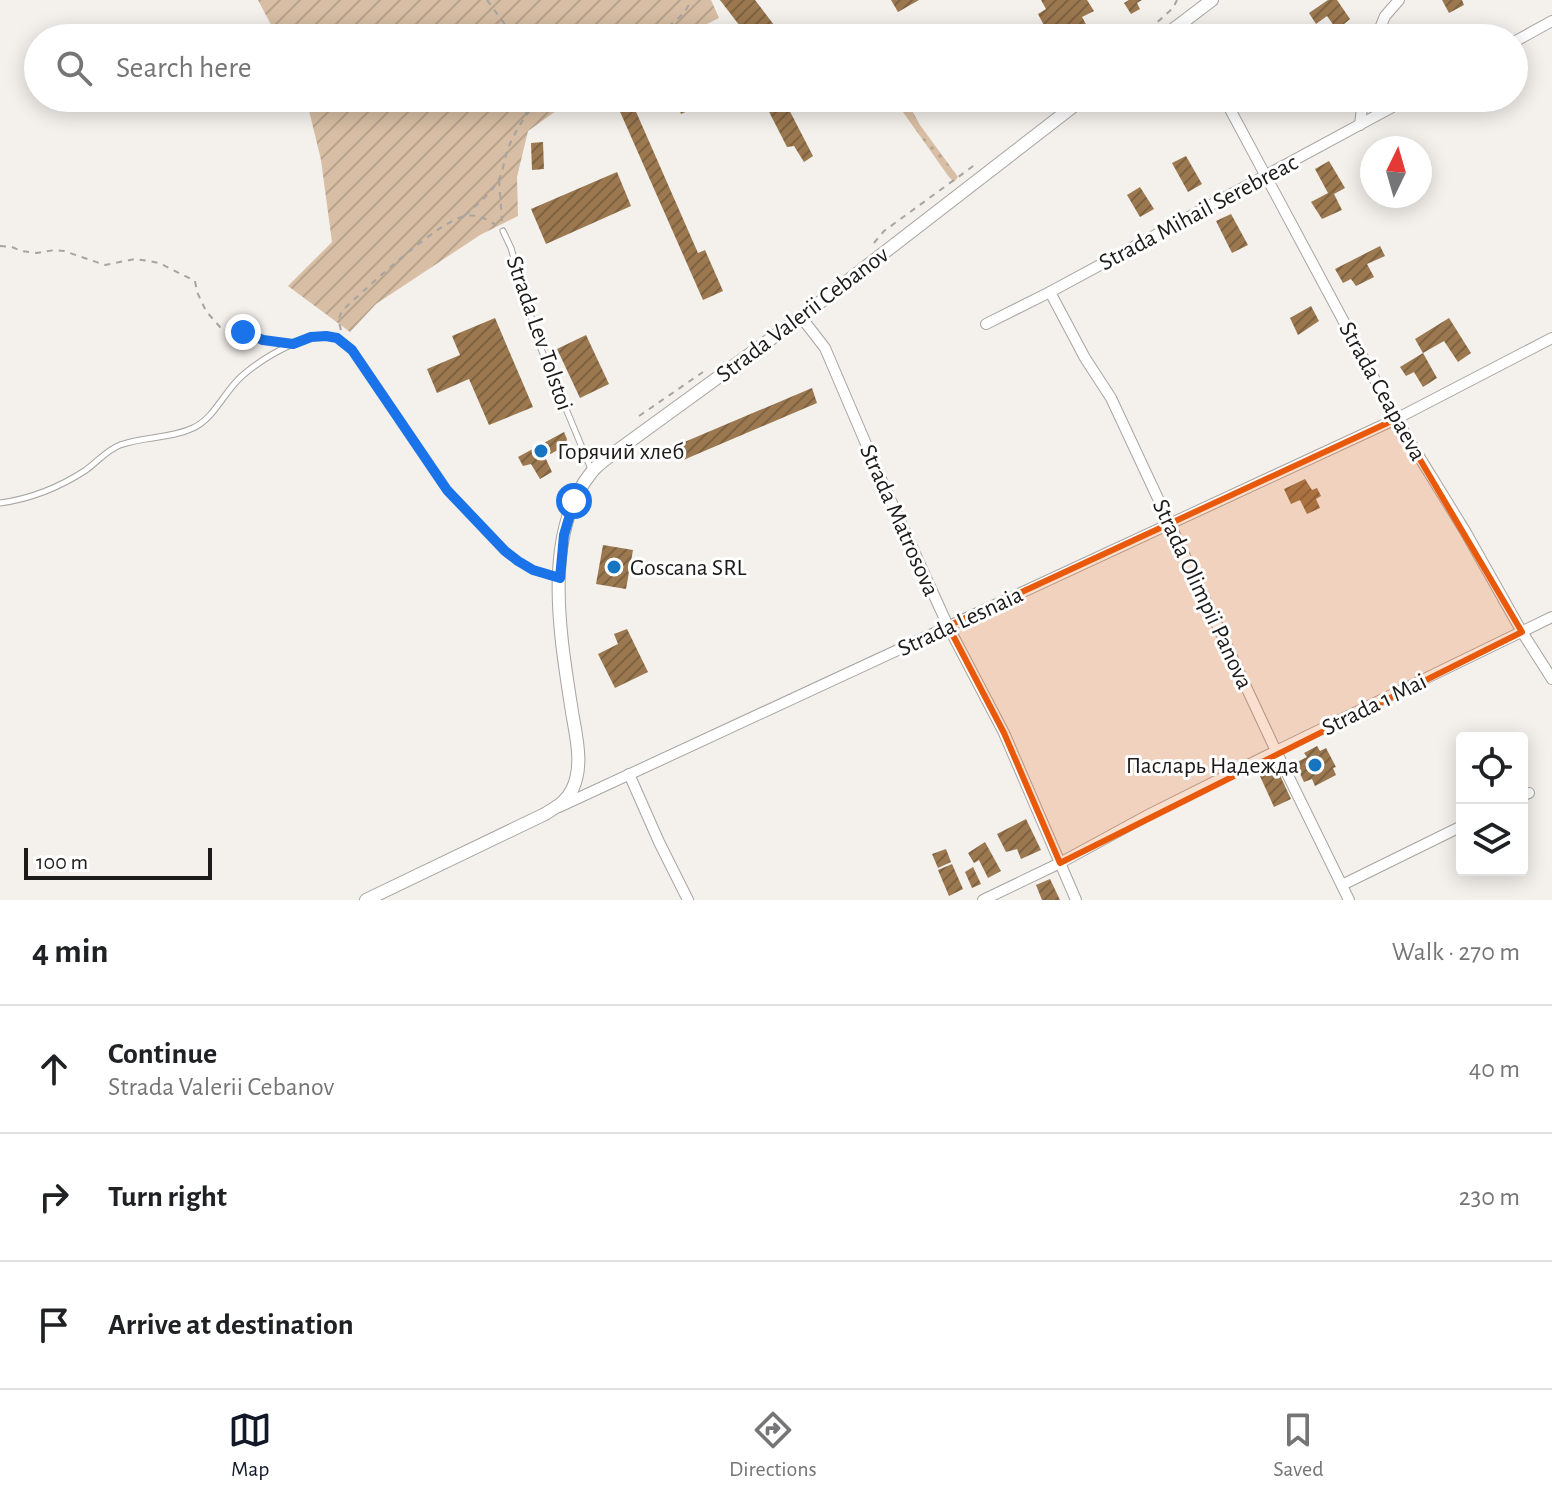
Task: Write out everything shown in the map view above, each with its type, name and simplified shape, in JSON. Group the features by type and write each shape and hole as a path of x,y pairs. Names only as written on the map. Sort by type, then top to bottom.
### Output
{"street":[{"path":"1382,24 1399,0"},
{"path":"1180,24 1204,2"},
{"path":"1528,34 1552,21"},
{"name":"Strada Valerii Cebanov","path":"545,814 562,804 572,790 578,762 562,645 560,558 574,501 592,471 801,317 1066,112"},
{"name":"Strada Ceapaeva","path":"1231,112 1396,419 1552,679"},
{"path":"1360,125 1361,112"},
{"name":"Strada Mihail Serebreac","path":"986,324 1384,112"},
{"name":"Strada Olimpii Panova","path":"1050,292 1085,358 1111,398 1169,526 1349,900"},
{"name":"Strada Matrosova","path":"801,317 825,348 948,626 1004,733 1076,900"},
{"name":"Strada Lesnaia","path":"366,900 629,774 1396,419 1552,338"},
{"name":"Strada 1 Mai","path":"983,900 1276,751 1552,617"},
{"path":"629,774 688,900"},
{"path":"1342,885 1456,829"}],"lane":[{"name":"Strada Lev Tolstoi","path":"503,231 511,248 539,344 592,471"},
{"path":"0,503 45,492 84,471 118,446 193,428 206,420 242,375 293,344 311,337 326,336 337,338 352,350 447,490 505,551 533,570 560,578"}],"path":[{"path":"487,0 505,24"},
{"path":"670,24 688,11 691,0"},
{"path":"1155,24 1177,0"},
{"path":"343,342 338,319 340,314 413,248 464,216 483,200 499,178 509,146 529,112"},
{"path":"875,242 884,231 983,159"},
{"path":"499,178 503,231"},
{"name":"Strada Lev Tolstoi","path":"464,216 485,219 503,231"},
{"path":"0,246 37,253 64,251 99,265 135,259 155,262 195,281 206,311 222,328 263,340 293,344"},
{"path":"639,416 713,365"}],"highlighted area":[{"path":"1396,419 1522,632 1060,863 1004,733 948,626"}],"shaded area":[{"path":"258,0 711,0 719,18 707,24 271,24"},
{"path":"309,112 554,112 528,131 517,177 518,216 480,235 376,304 350,332 288,286 332,242 321,160"},
{"path":"903,112 913,112 958,177 954,182"}],"building":[{"path":"720,0 755,0 773,24 738,24"},
{"path":"891,0 919,0 898,12"},
{"path":"1041,0 1087,0 1094,11 1082,17 1086,24 1043,24 1038,14 1046,9"},
{"path":"1142,0 1137,3 1140,9 1131,14 1124,3"},
{"path":"1328,0 1337,0 1350,19 1344,24 1333,24 1327,16 1316,24 1309,13"},
{"path":"1442,0 1462,0 1464,5 1449,13"},
{"path":"620,112 636,112 698,253 705,250 723,291 703,300"},
{"path":"769,112 790,112 813,156 804,162 794,146 787,147"},
{"path":"543,142 544,169 532,170 531,143"},
{"path":"1186,156 1202,184 1188,192 1172,163"},
{"path":"1329,161 1345,188 1334,194 1342,210 1322,219 1311,202 1328,193 1315,169"},
{"path":"617,172 631,206 546,244 531,209"},
{"path":"1140,187 1154,209 1140,217 1127,195"},
{"path":"1231,214 1248,245 1232,253 1216,221"},
{"path":"1380,246 1385,256 1367,264 1374,277 1356,286 1351,279 1343,283 1335,269"},
{"path":"1311,306 1319,321 1298,335 1290,318"},
{"path":"495,318 533,407 489,425 469,379 437,393 427,369 460,355 452,336"},
{"path":"1449,318 1471,353 1458,362 1444,341 1423,353 1415,339"},
{"path":"586,335 609,384 580,398 557,349"},
{"path":"1423,353 1437,378 1423,387 1414,372 1406,376 1400,367"},
{"path":"812,388 817,403 681,461 675,446"},
{"name":"Горячий хлеб","path":"564,432 567,439 565,446 545,457 552,472 540,479 531,464 523,466 518,457"},
{"path":"1305,479 1312,490 1317,488 1321,496 1316,499 1320,508 1307,514 1300,500 1291,504 1284,489"},
{"name":"Goscana SRL","path":"603,545 633,550 626,589 596,584"},
{"path":"627,629 648,672 615,688 598,654 618,644 614,634"},
{"name":"Пасларь Надежда","path":"1317,746 1320,751 1326,748 1336,767 1333,768 1336,775 1315,786 1312,779 1304,782 1295,763 1307,757 1304,753"},
{"path":"1276,767 1291,799 1274,807 1259,774"},
{"path":"1026,819 1041,850 1021,859 1017,849 1006,852 997,834"},
{"path":"985,842 1001,871 988,878 979,860 974,863 968,853"},
{"path":"946,849 951,862 938,868 932,854"},
{"path":"952,864 963,889 949,896 938,870"},
{"path":"973,867 981,884 972,888 965,872"},
{"path":"1050,879 1060,900 1042,900 1036,885"}],"place":[{"name":"Горячий хлеб","path":"541,451"},
{"name":"Goscana SRL","path":"614,567"},
{"name":"Пасларь Надежда","path":"1315,765"}],"route":[{"path":"243,332 263,340 293,344 311,337 326,336 343,342 352,350 447,490 505,551 533,570 560,578 564,535 574,501"}]}
